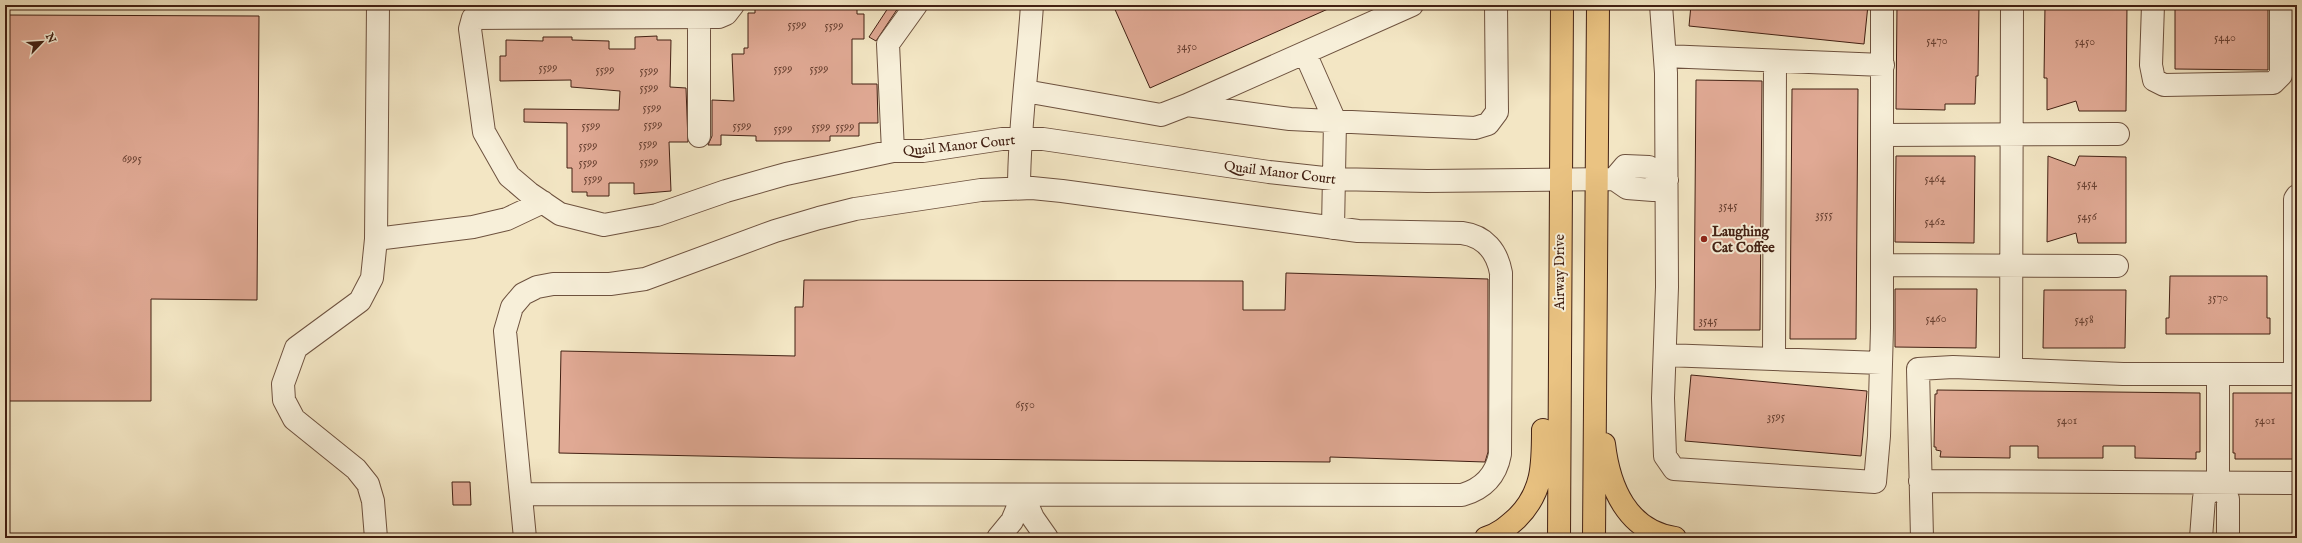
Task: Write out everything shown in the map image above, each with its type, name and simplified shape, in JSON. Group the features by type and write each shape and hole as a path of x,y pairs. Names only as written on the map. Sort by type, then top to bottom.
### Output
{"main road":[{"name":"Airway Drive","path":"1559,538 1559,260 1562,5"},
{"path":"1594,538 1595,378 1605,179 1598,5"},
{"path":"1486,538 1498,534 1514,520 1527,508 1537,491 1543,451 1544,313 1552,275 1559,260"},
{"path":"1595,378 1606,458 1613,486 1620,502 1630,515 1646,527 1662,536 1675,538"}],"street":[{"path":"376,538 373,501 368,484 356,469 294,419 284,400 282,384 296,348 360,301 372,278 376,239 378,5"},
{"path":"699,136 699,17 719,17 726,14 733,5"},
{"path":"894,151 888,44 916,5"},
{"path":"1019,188 1019,139 1025,91 1032,5"},
{"path":"1025,91 1160,115 1187,105 1412,5"},
{"path":"1187,105 1290,118 1335,121 1475,128 1488,124 1497,112 1496,5"},
{"path":"1661,5 1665,56 1665,355 1663,398 1665,456 1674,469 1875,482 1879,436 1881,363 1883,135 1882,5"},
{"path":"2011,369 2012,5"},
{"path":"2153,5 2150,65 2154,80 2164,85 2273,83 2281,75 2281,5"},
{"name":"Quail Manor Court","path":"699,17 473,18 470,29 484,132 509,176 560,214 604,225 657,215 726,190 786,174 894,151 923,151 982,141 1019,139 1043,139 1269,172 1333,179 1427,182 1560,178 1605,179"},
{"path":"1305,52 1335,121 1333,228"},
{"path":"1665,56 1883,65"},
{"path":"1774,359 1776,61"},
{"path":"1883,135 2118,134"},
{"path":"1605,179 1627,188 1653,190 1666,180"},
{"path":"521,494 1454,496 1471,493 1486,483 1496,470 1500,454 1501,273 1496,255 1485,241 1466,233 1375,232 1333,228 1062,191 1019,188 981,190 855,210 819,218 775,231 645,279 610,284 545,285 530,290 512,306 505,331 525,538"},
{"path":"1922,538 1918,369 1954,367 2124,374 2296,374 2295,199 2297,196"},
{"path":"376,239 473,227 507,219 542,202"},
{"path":"1882,265 2117,266"},
{"path":"1665,355 1881,363"},
{"path":"2218,374 2218,483 2228,499 2228,538"},
{"path":"1920,481 2297,483"},
{"path":"2201,538 2204,498 2218,483"},
{"path":"998,538 1012,521 1023,495"},
{"path":"1023,495 1033,518 1047,538"}],"building":[{"path":"755,5 857,5 857,14 864,14 864,39 852,39 852,84 877,84 878,123 859,123 859,136 830,136 830,141 756,141 756,136 721,135 721,145 708,145 712,136 712,100 734,101 732,54 744,54 744,48 748,48 748,13 755,13"},
{"path":"890,5 898,8 876,41 869,37"},
{"path":"1113,5 1337,5 1150,88"},
{"path":"1691,5 1868,5 1864,44 1689,26"},
{"path":"1897,5 1979,5 1978,76 1976,76 1975,104 1945,104 1945,110 1896,109"},
{"path":"2045,5 2127,5 2126,111 2079,111 2076,101 2047,110 2047,78 2044,78"},
{"path":"2175,5 2268,5 2268,70 2175,69"},
{"path":"5,15 259,16 257,300 151,299 151,401 5,401"},
{"path":"657,36 657,40 671,40 670,87 686,88 688,142 669,142 671,191 634,194 634,183 609,183 609,196 587,196 587,192 572,192 572,168 567,168 567,123 524,122 524,109 619,110 620,91 571,87 571,80 500,81 500,56 506,56 506,40 543,41 543,37 572,37 572,40 609,41 609,49 635,49 635,37"},
{"path":"1696,80 1762,81 1760,330 1694,330"},
{"path":"1792,89 1858,89 1856,339 1790,339"},
{"path":"1896,156 1975,156 1974,243 1895,242"},
{"path":"2048,156 2075,166 2079,156 2126,157 2126,243 2078,243 2076,233 2047,242"},
{"path":"1286,273 1488,279 1488,452 1485,462 1330,457 1330,462 795,458 559,453 561,351 795,356 795,307 803,307 804,280 1243,281 1243,310 1285,310"},
{"path":"2170,276 2267,276 2267,318 2270,318 2270,334 2166,334 2166,318 2169,318"},
{"path":"1895,289 1977,289 1976,348 1895,347"},
{"path":"2044,290 2126,290 2125,348 2043,348"},
{"path":"1691,375 1867,391 1861,456 1685,441"},
{"path":"1937,390 2200,393 2200,452 2196,452 2196,459 2135,458 2135,446 2103,446 2103,458 2038,458 2038,446 2010,446 2010,458 1940,457 1941,451 1936,450 1936,447 1934,447 1935,394 1937,394"},
{"path":"2233,393 2297,393 2297,459 2235,459 2235,453 2233,453"},
{"path":"452,482 470,482 471,505 453,505"}],"place":[{"name":"Laughing Cat Coffee","path":"1704,239"}]}
